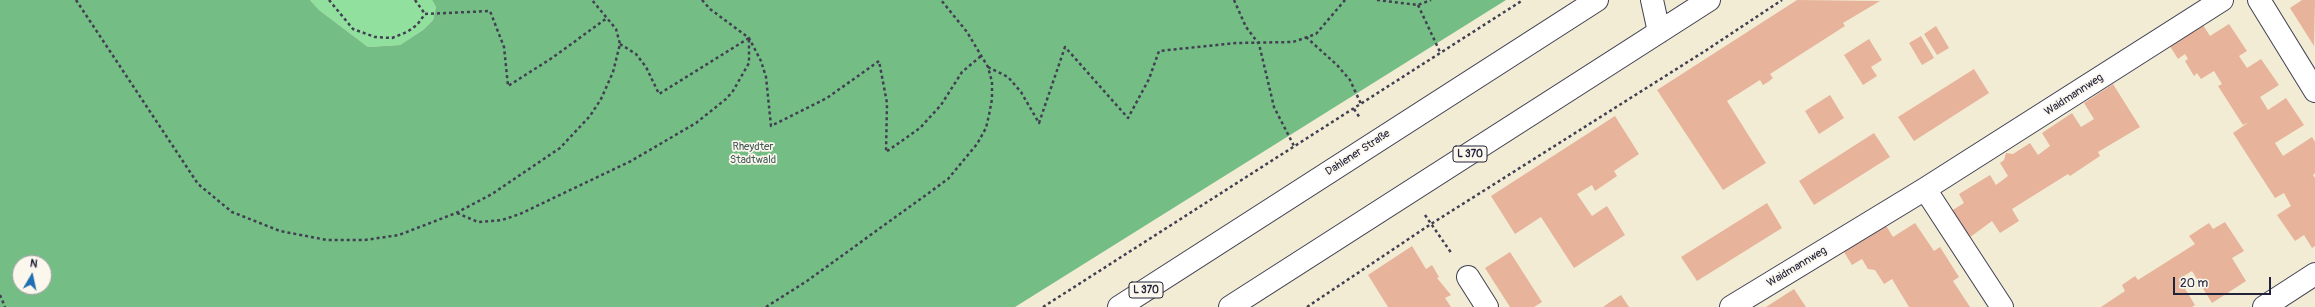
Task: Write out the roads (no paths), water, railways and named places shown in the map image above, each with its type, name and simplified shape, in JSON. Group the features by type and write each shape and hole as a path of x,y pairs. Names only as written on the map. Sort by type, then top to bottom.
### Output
{"main road":[{"name":"Dahlener Straße","path":"1119,307 1597,0"},
{"path":"1652,0 1659,32"},
{"name":"L 370","path":"1230,307 1709,0"},
{"name":"Waidmannweg","path":"1731,307 1925,189 2222,0"},
{"path":"2259,0 2315,90"},
{"path":"1925,189 2002,307"},
{"path":"2264,307 2315,274"},
{"path":"1468,277 1487,307"}],"park label":[{"name":"Rheydter Stadtwald","path":"753,153"}]}
